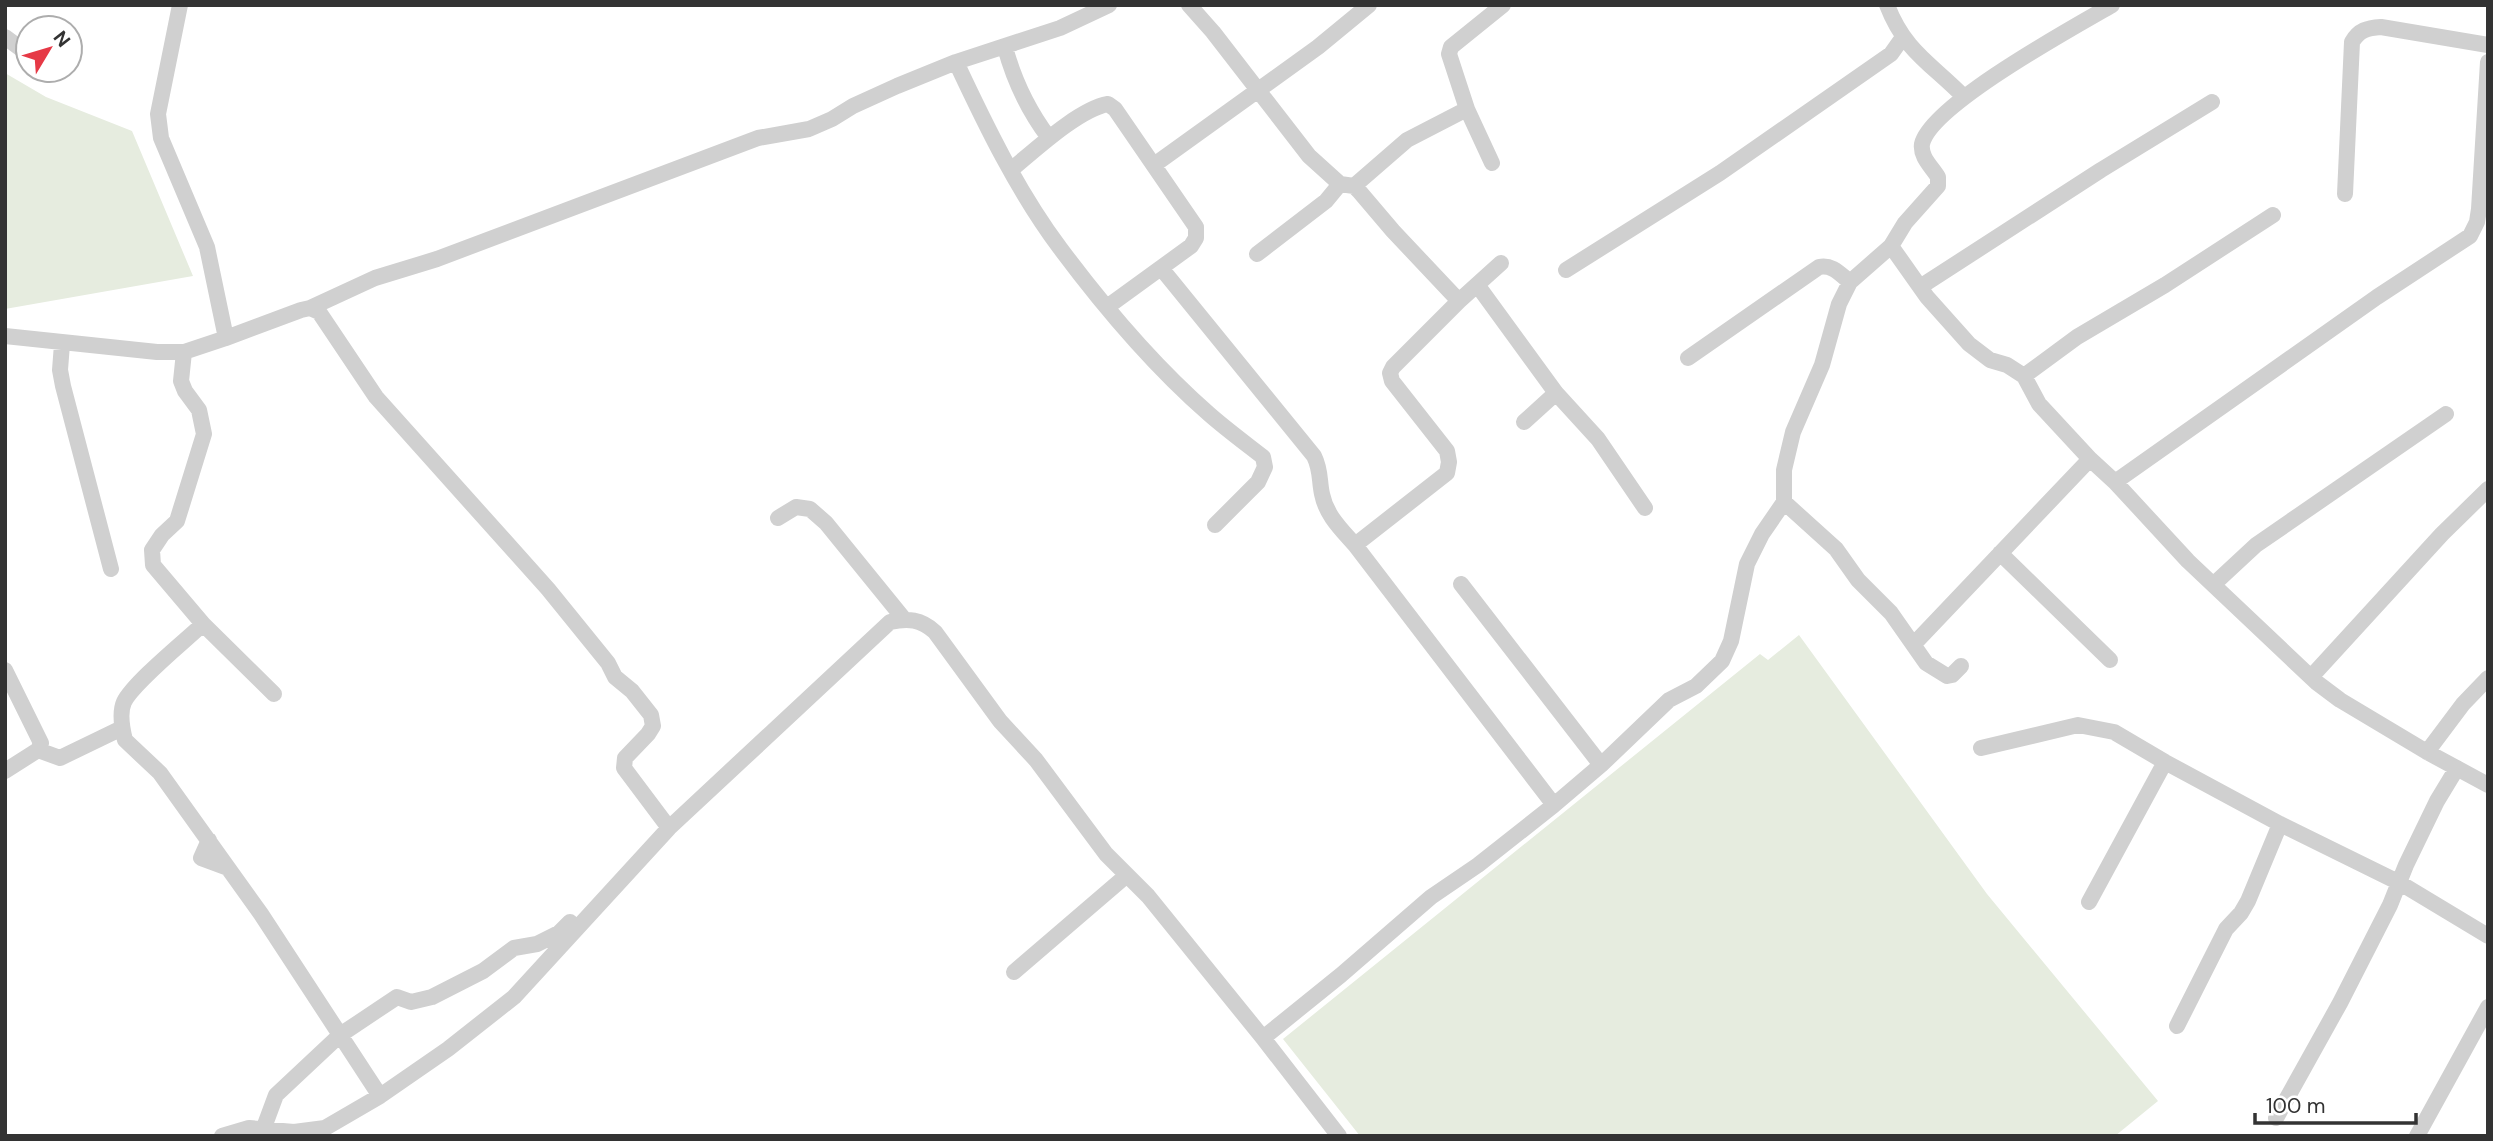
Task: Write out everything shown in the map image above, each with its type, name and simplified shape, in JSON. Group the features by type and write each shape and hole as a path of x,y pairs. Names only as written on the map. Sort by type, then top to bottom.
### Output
{"street":[{"path":"180,5 159,114 161,138 207,247 226,338"},
{"path":"5,336 62,344 184,352 310,308 375,278 437,259 758,138 809,129 853,106 956,62 1060,28 1109,5"},
{"path":"1189,5 1309,156 1347,185 1459,301"},
{"path":"1154,165 1318,47 1369,5"},
{"path":"1492,163 1466,109 1449,54 1451,47 1503,5"},
{"path":"1887,5 1895,25 1913,51 1964,97"},
{"path":"1263,1038 1431,897 1478,865 1555,805 1669,701 1696,686 1722,661 1731,641 1746,564 1784,502 1784,470 1793,432 1822,365 1839,304 1850,282 1891,246 1905,223 1938,186 1938,177 1923,157 1923,141 1964,97 2112,5"},
{"path":"2345,194 2351,42 2356,35 2366,28 2381,27 2488,45"},
{"path":"1566,270 1720,173 1892,54 1903,37"},
{"path":"1005,47 1012,76 1032,114 1049,138"},
{"path":"956,62 984,120 1059,247 1136,340 1210,415 1263,457 1265,467 1258,482 1215,525"},
{"path":"2115,482 2365,305 2470,236 2477,222 2479,209 2488,62"},
{"path":"1920,287 2212,102"},
{"path":"1012,169 1049,138 1097,106 1108,104 1115,109 1154,165 1196,227 1196,238 1191,246 1107,306"},
{"path":"1257,254 1407,140 1466,109"},
{"path":"2024,376 2077,337 2165,285 2273,215"},
{"path":"1891,246 1920,287 1969,344 1990,360 2024,376 2039,404 2090,459 2188,561 2311,677 2340,700 2488,785"},
{"path":"1355,545 1447,473 1447,451 1392,381 1390,373 1459,301 1502,263"},
{"path":"1688,358 1819,267 1827,265 1850,282"},
{"path":"1161,268 1314,456 1320,467 1321,491 1328,511 1555,805"},
{"path":"1478,286 1556,393 1598,439 1645,508"},
{"path":"310,308 319,312 376,397 548,589 608,663 615,677 632,691 651,715 653,726 649,734 623,762 624,768 669,828"},
{"path":"62,344 60,370 63,386 111,569"},
{"path":"184,352 181,381 198,410 204,434 177,521 162,535 152,551 153,565 203,624 274,694"},
{"path":"1524,422 1556,393"},
{"path":"2214,584 2256,545 2446,414"},
{"path":"1914,644 2090,459"},
{"path":"2311,677 2433,543 2488,489"},
{"path":"1784,502 1836,549 1858,580 1891,613 1926,663 1942,675 1952,675 1961,666"},
{"path":"778,518 796,507 810,509 826,523 904,619"},
{"path":"2000,553 2110,660"},
{"path":"1461,584 1601,765"},
{"path":"222,1136 249,1128 295,1134 325,1128 380,1096 448,1049 514,997 669,828 890,622 904,619 926,623 935,632 1000,722 1028,750 1106,854 1148,896 1263,1038 1334,1134"},
{"path":"203,624 134,688 124,702 122,728 125,740 160,773 209,840 261,914 380,1096"},
{"path":"5,670 41,743 38,750 5,771"},
{"path":"2427,752 2463,704 2488,678"},
{"path":"1981,748 2078,725 2114,732 2280,824 2400,883 2488,936"},
{"path":"38,750 60,758 122,728"},
{"path":"2089,902 2165,762"},
{"path":"2276,1118 2340,1003 2400,883 2437,801 2456,768"},
{"path":"2177,1026 2216,947 2248,901 2280,824"},
{"path":"1014,972 1127,875"},
{"path":"263,1130 276,1095 340,1035 397,997 411,1002 432,996 483,971 514,948 537,944 559,933 590,901 618,883"},
{"path":"2417,1136 2488,1007"}],"shaded area":[{"path":"5,73 14,78 14,84 24,84 46,97 132,131 193,276 5,309"},
{"path":"1799,635 1987,894 2158,1101 2115,1136 1360,1136 1283,1039 1760,654 1768,660"}]}
